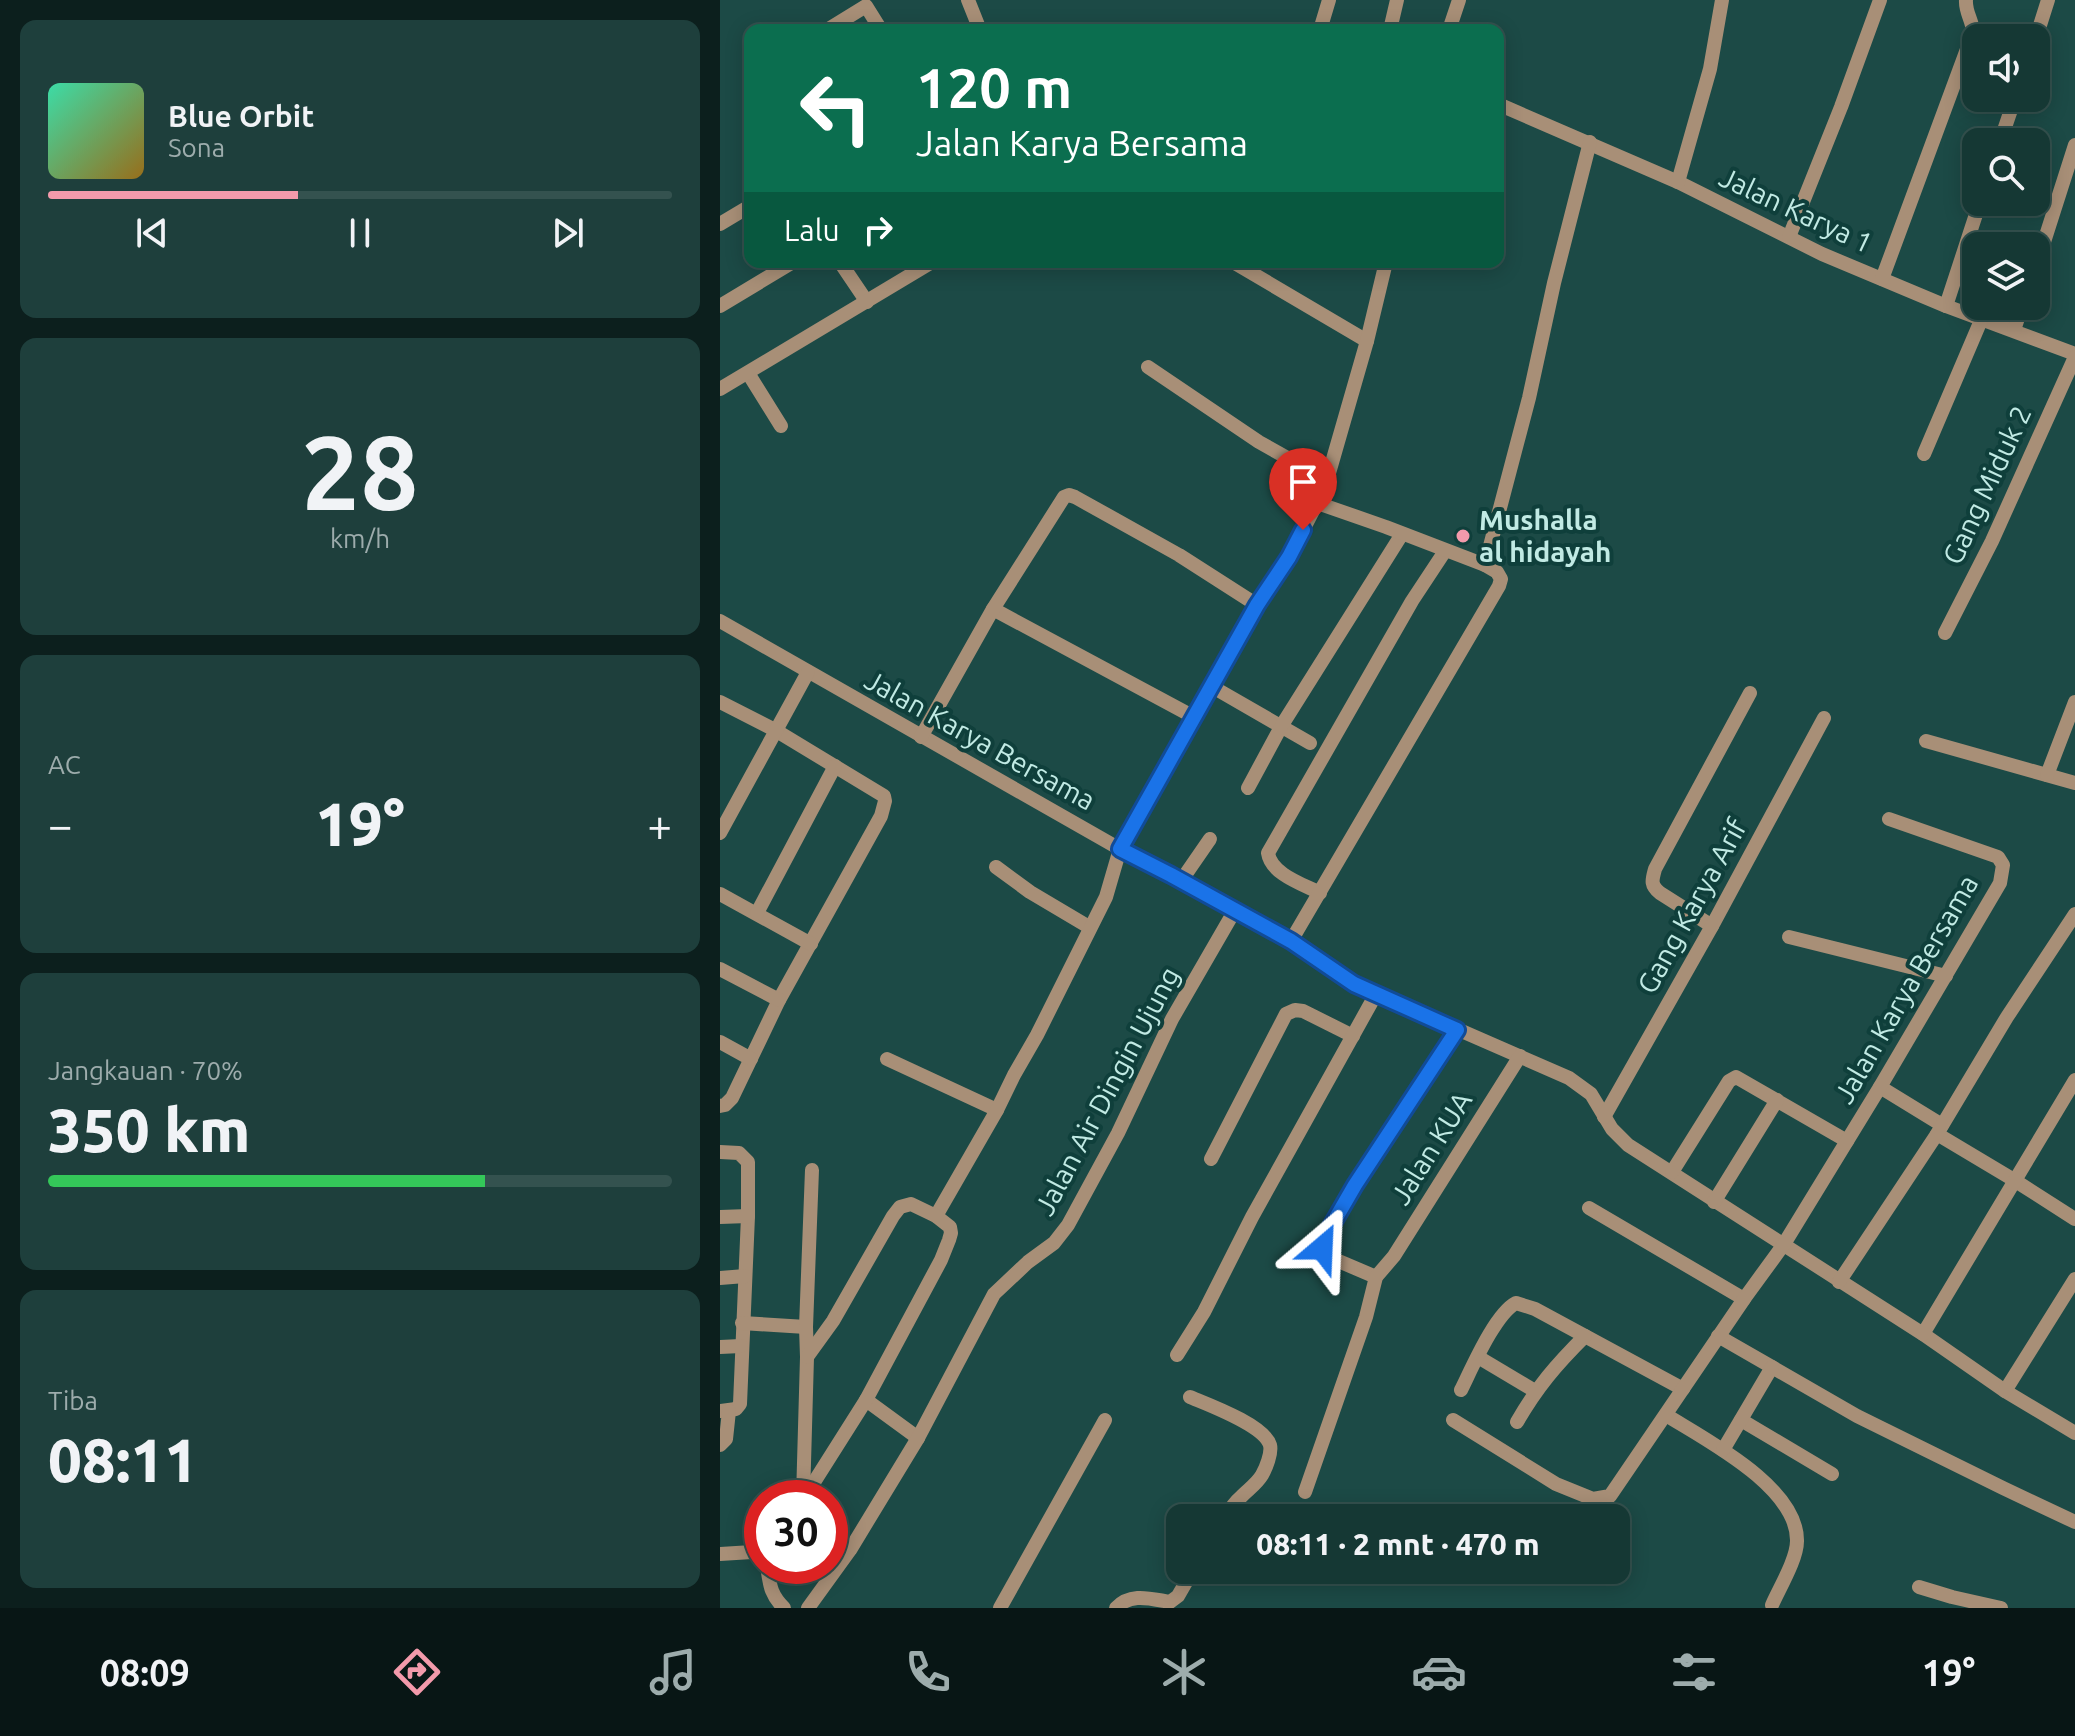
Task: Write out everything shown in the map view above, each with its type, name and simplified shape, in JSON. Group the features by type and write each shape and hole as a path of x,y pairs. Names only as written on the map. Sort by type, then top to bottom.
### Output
{"street":[{"path":"968,0 978,24"},
{"path":"1322,24 1329,0"},
{"path":"1391,24 1397,0"},
{"path":"1451,24 1459,0"},
{"path":"1678,182 1710,69 1722,0"},
{"path":"1789,237 1880,0"},
{"path":"1882,279 1973,33 1972,22 1966,13 1966,0"},
{"path":"2040,24 2048,0"},
{"path":"837,24 866,6 877,24"},
{"name":"Jalan Karya 1","path":"1504,106 1678,182 1822,254 1962,311"},
{"path":"1485,565 1529,398 1590,142"},
{"path":"2047,232 2075,145"},
{"path":"720,224 744,210"},
{"path":"1946,306 1975,216"},
{"path":"720,306 783,268"},
{"path":"844,268 867,302"},
{"path":"720,389 922,268"},
{"path":"1243,268 1367,341"},
{"path":"936,1216 997,1110 1106,897 1120,849 1317,503 1327,480 1367,341 1385,268"},
{"path":"1924,454 1981,320"},
{"name":"Jalan Karya 1","path":"1987,320 2075,356"},
{"path":"2014,330 2017,320"},
{"name":"Gang Miduk 2","path":"1945,633 1992,541 2075,356"},
{"path":"1148,367 1259,442 1327,480"},
{"path":"748,373 781,426"},
{"path":"921,737 993,609 1064,497 1069,495 1179,555 1257,605"},
{"path":"1291,941 1501,579 1497,572 1485,565 1317,503"},
{"path":"1248,788 1282,725 1402,534"},
{"path":"1320,893 1280,872 1269,861 1268,853 1412,601 1445,551"},
{"path":"993,609 1194,717"},
{"name":"Jalan Karya Bersama","path":"720,621 1120,849 1291,941 1354,984 1569,1078 1591,1094 1612,1129 1628,1145 1923,1334 2005,1391 2075,1433"},
{"path":"720,833 808,672"},
{"path":"1211,686 1310,743"},
{"path":"1712,926 1660,893 1652,883 1655,869 1750,693"},
{"path":"720,702 775,730 884,796 885,801 881,816 779,1000 732,1098 720,1106"},
{"path":"2047,775 2075,702"},
{"name":"Gang Karya Arif","path":"1604,1117 1824,718"},
{"path":"1926,741 2075,783"},
{"path":"757,913 835,766"},
{"name":"Jalan Karya Bersama","path":"1784,1244 2000,883 2003,865 1998,857 1889,819"},
{"path":"1181,881 1210,839"},
{"path":"996,867 1030,892 1089,927"},
{"path":"720,894 811,944"},
{"name":"Jalan Air Dingin Ujung","path":"808,1608 850,1550 918,1438 994,1294 1054,1243 1068,1225 1118,1133 1172,1019 1235,910"},
{"path":"1839,1282 1940,1129 2007,1017 2075,914"},
{"path":"1789,937 1946,976"},
{"path":"720,969 779,1000"},
{"path":"1177,1355 1204,1312 1252,1217 1376,994"},
{"path":"1211,1159 1286,1014 1303,1011 1353,1036"},
{"path":"1376,1277 1329,1257 1322,1248 1322,1242 1355,1185 1457,1030"},
{"path":"720,1042 751,1059"},
{"name":"Jalan KUA","path":"1305,1492 1366,1317 1376,1277 1394,1256 1520,1056"},
{"path":"887,1059 997,1110"},
{"path":"1672,1172 1729,1081 1739,1078 1847,1141"},
{"path":"1923,1334 2075,1080"},
{"path":"1880,1087 2075,1219"},
{"path":"1714,1202 1777,1100"},
{"path":"720,1152 736,1152 748,1162 740,1404 736,1409 724,1411 726,1439 720,1445"},
{"path":"804,1480 812,1170"},
{"path":"807,1357 833,1321 900,1207 911,1204 950,1227 951,1233 941,1260 866,1400 815,1480"},
{"path":"1589,1208 1744,1299"},
{"path":"720,1217 748,1216"},
{"path":"1453,1420 1556,1484 1593,1499 1610,1496 1784,1244"},
{"path":"720,1278 745,1276"},
{"path":"2005,1391 2075,1279"},
{"path":"1461,1390 1502,1315 1516,1303 1535,1309 1683,1389"},
{"path":"742,1323 806,1327"},
{"path":"1517,1422 1554,1366 1585,1336"},
{"path":"1718,1336 1857,1416 2075,1522"},
{"path":"720,1347 741,1346"},
{"path":"1478,1357 1535,1391"},
{"path":"1723,1450 1772,1367"},
{"path":"1190,1397 1234,1416 1261,1434 1271,1449 1261,1476 1235,1504"},
{"path":"866,1400 918,1438"},
{"path":"1666,1415 1723,1450 1767,1483 1790,1513 1797,1542 1772,1605"},
{"path":"1000,1608 1105,1420"},
{"path":"1741,1420 1832,1474"},
{"path":"720,1554 744,1552"},
{"path":"770,1584 775,1599 784,1608"},
{"path":"1116,1608 1134,1598 1170,1602 1185,1584"},
{"path":"1919,1587 2001,1608"}],"place":[{"name":"Mushalla al hidayah","path":"1463,536"}],"route":[{"path":"1303,530 1257,605 1120,849 1291,941 1354,984 1457,1030 1355,1185 1322,1242 1322,1248"}]}
